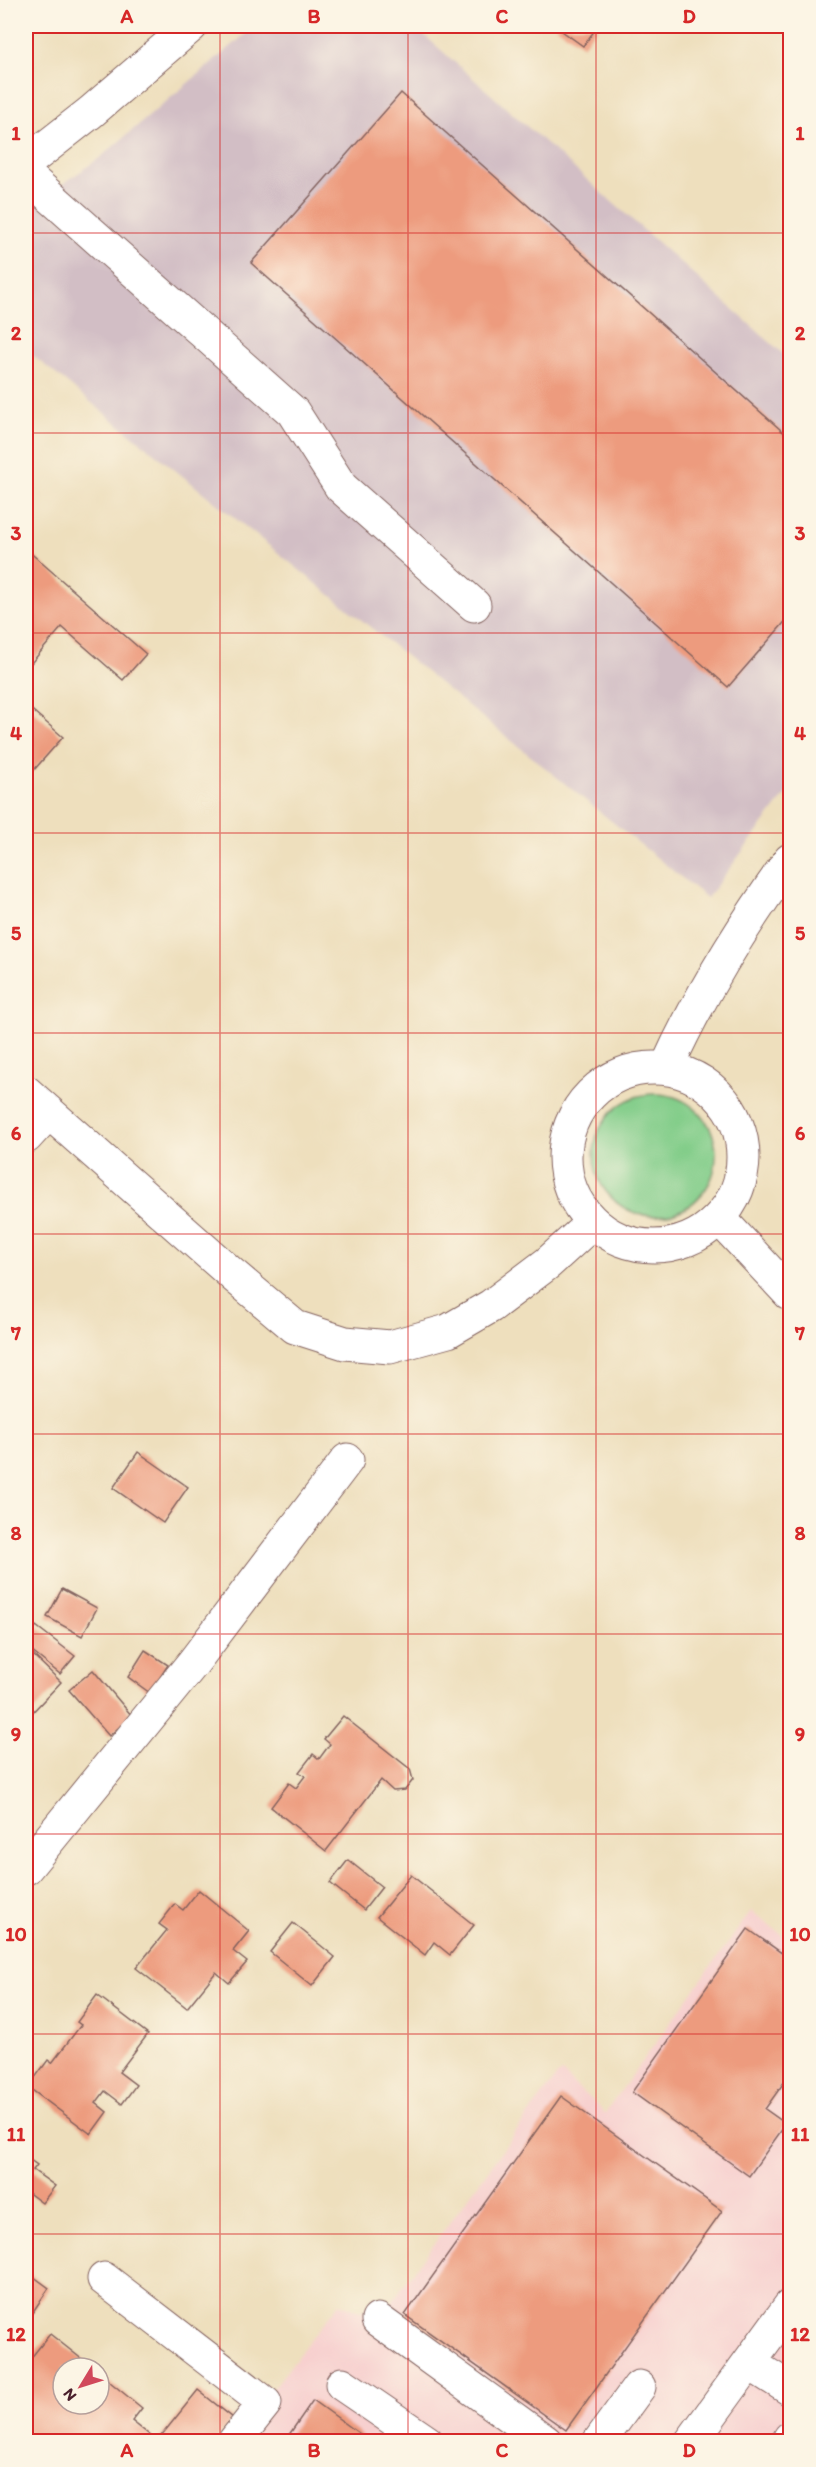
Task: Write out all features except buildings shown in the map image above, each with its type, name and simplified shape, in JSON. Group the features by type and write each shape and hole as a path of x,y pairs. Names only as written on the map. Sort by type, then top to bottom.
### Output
{"street":[{"path":"26,163 91,112 191,26"},
{"path":"26,175 293,412 341,487 474,605"},
{"path":"667,1067 699,999 764,896 790,860"},
{"path":"667,1067 698,1078 728,1105 741,1136 744,1167 734,1198 720,1219 694,1238 665,1247 627,1244 592,1223 567,1182 564,1142 577,1108 611,1077 638,1068 667,1067"},
{"path":"26,1137 37,1102 295,1327 345,1343 390,1347 448,1331 491,1306 548,1263 592,1223"},
{"path":"720,1219 790,1294"},
{"path":"26,1868 193,1663 347,1460"},
{"path":"104,2279 265,2403 234,2442"},
{"path":"691,2442 790,2306"},
{"path":"378,2320 546,2442"},
{"path":"749,2363 790,2389"},
{"path":"342,2384 427,2442"},
{"path":"606,2439 639,2387"}],"shaded area":[{"path":"255,26 414,26 790,360 790,789 707,898 26,350 26,210 101,157"},
{"path":"751,1911 790,1941 790,2441 232,2442 339,2303 362,2312 372,2298 385,2311 556,2077 562,2073 605,2113"}],"green space":[{"path":"655,1094 678,1099 689,1104 698,1112 706,1121 711,1132 716,1155 711,1178 706,1189 698,1198 689,1206 678,1211 655,1216 632,1211 621,1206 612,1198 604,1189 599,1178 594,1155 599,1132 604,1121 612,1112 621,1104 632,1099"}]}
